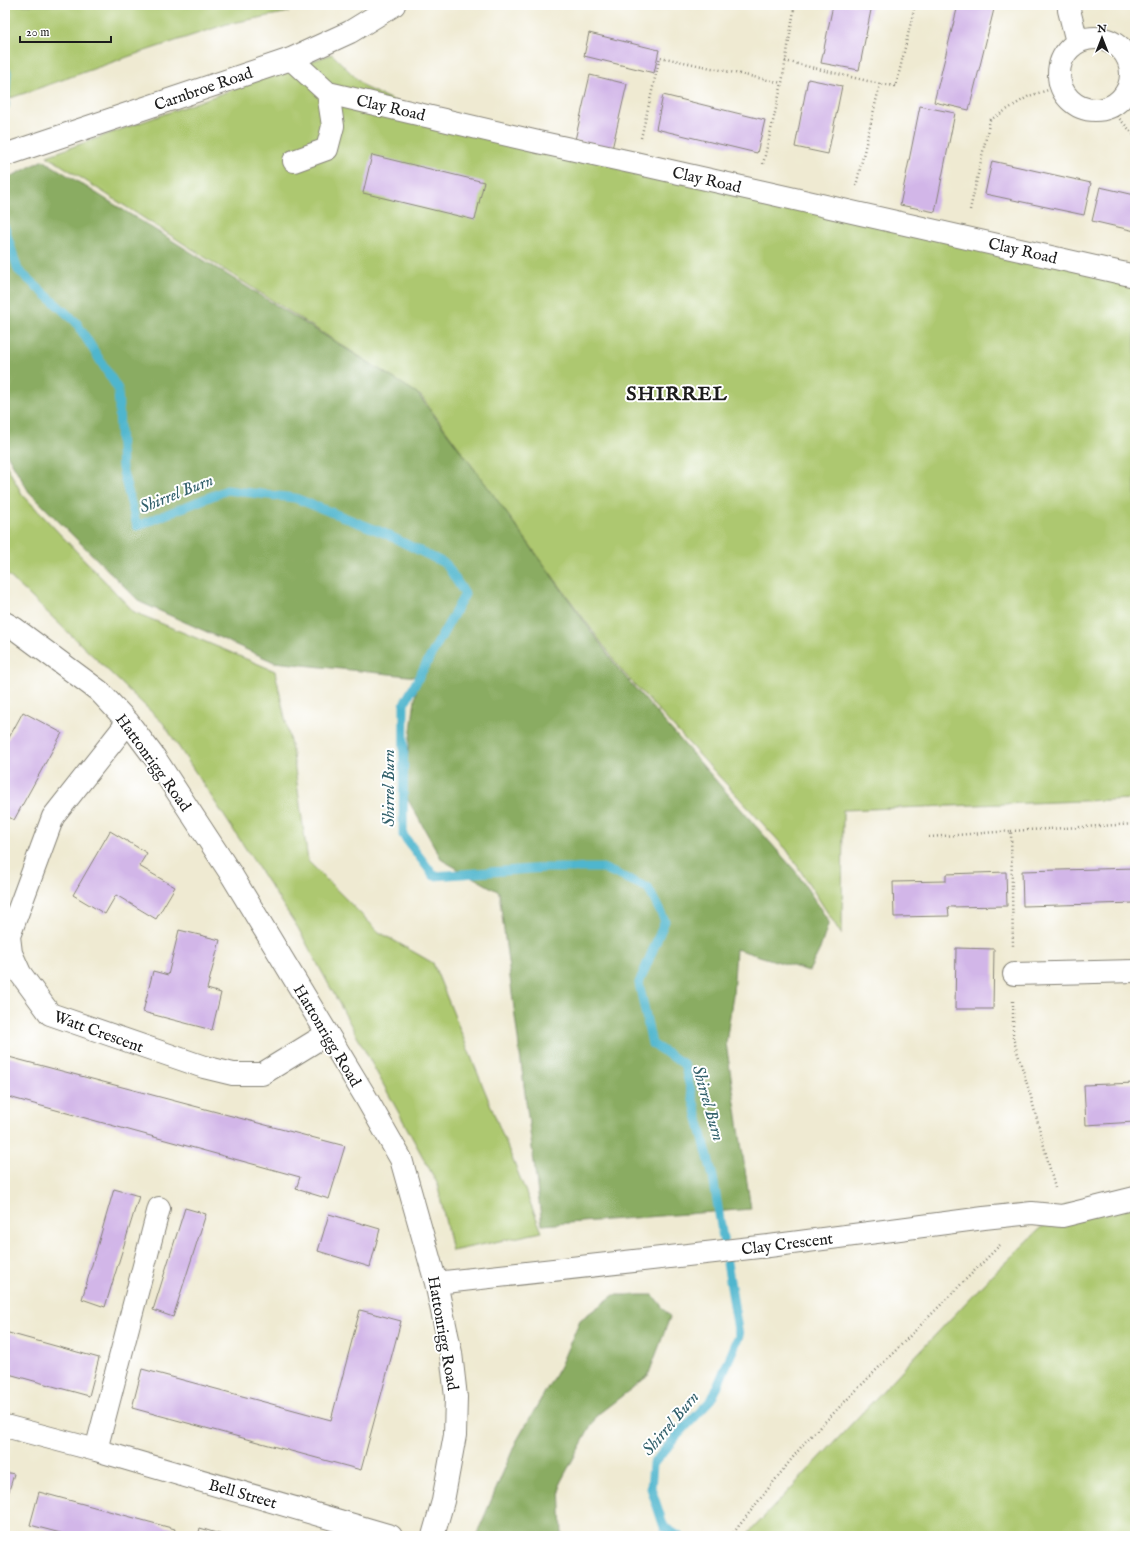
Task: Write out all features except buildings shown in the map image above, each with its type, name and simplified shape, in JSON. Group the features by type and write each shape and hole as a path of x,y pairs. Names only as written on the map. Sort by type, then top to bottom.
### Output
{"street":[{"name":"Carnbroe Road","path":"5,155 291,59 350,32 394,5"},
{"path":"1069,5 1077,42"},
{"path":"1088,38 1100,38 1111,41 1121,48 1128,58 1131,69 1131,81 1127,92 1119,101 1109,107 1098,110 1086,109 1075,104 1066,96 1061,86 1059,73 1061,61 1067,50 1077,42 1088,38"},
{"name":"Clay Road","path":"291,59 328,93 538,142 1135,276"},
{"path":"294,161 327,149 333,126 328,93"},
{"name":"Hattonrigg Road","path":"8,631 99,692 128,722 155,758 231,874 365,1096 401,1159 436,1283 451,1353 456,1397 455,1435 443,1501 434,1536"},
{"name":"Watt Crescent","path":"128,722 53,817 9,936 11,953 20,973 50,1014 204,1067 233,1074 262,1074 327,1034"},
{"path":"1014,974 1135,971"},
{"name":"Clay Crescent","path":"436,1283 769,1246 1032,1213 1062,1216 1135,1198"},
{"path":"96,1450 159,1208"},
{"name":"Bell Street","path":"5,1426 96,1450 391,1536"}],"path":[{"path":"762,169 782,83 794,10 789,5"},
{"path":"785,61 880,84 896,86 915,5"},
{"path":"635,163 660,57 782,83"},
{"path":"856,187 880,84"},
{"path":"969,215 990,120 1029,96 1061,86"},
{"path":"1109,107 1135,136"},
{"path":"1011,831 1135,824"},
{"path":"731,1536 805,1442 1032,1213"}],"green space":[{"path":"5,5 290,5 289,12 227,24 5,100"},
{"path":"332,54 366,88 416,111 1135,271 1135,799 843,810 842,935 787,850 622,671 421,396 47,156"},
{"path":"43,160 417,393 487,486 620,671 797,873 829,922 820,949 809,971 736,949 733,995 726,1043 751,1209 542,1225 499,892 442,860 403,791 418,677 274,662 140,602 29,492 5,451 5,178"},
{"path":"5,463 22,494 134,612 275,671 293,755 308,861 379,932 433,963 542,1232 452,1251 437,1183 298,928 163,723 5,572"},
{"path":"1135,1189 1135,1536 746,1536 989,1278 1065,1205"},
{"path":"614,1295 653,1295 670,1317 648,1376 597,1415 560,1483 562,1536 476,1536 516,1442 560,1366 580,1320"}],"waterway":[{"name":"Shirrel Burn","path":"5,70 7,72 5,106"},
{"name":"Shirrel Burn","path":"5,228 18,270 76,322 118,389 122,468 137,526 227,490 295,498 384,533 446,564 465,594 404,704 403,835 434,876 545,868 603,868 648,888 665,921 639,983 652,1044 684,1064 713,1177 739,1336 712,1399 653,1464 651,1488 664,1527 679,1536"}],"district":[{"name":"SHIRREL","path":"677,393"}]}
